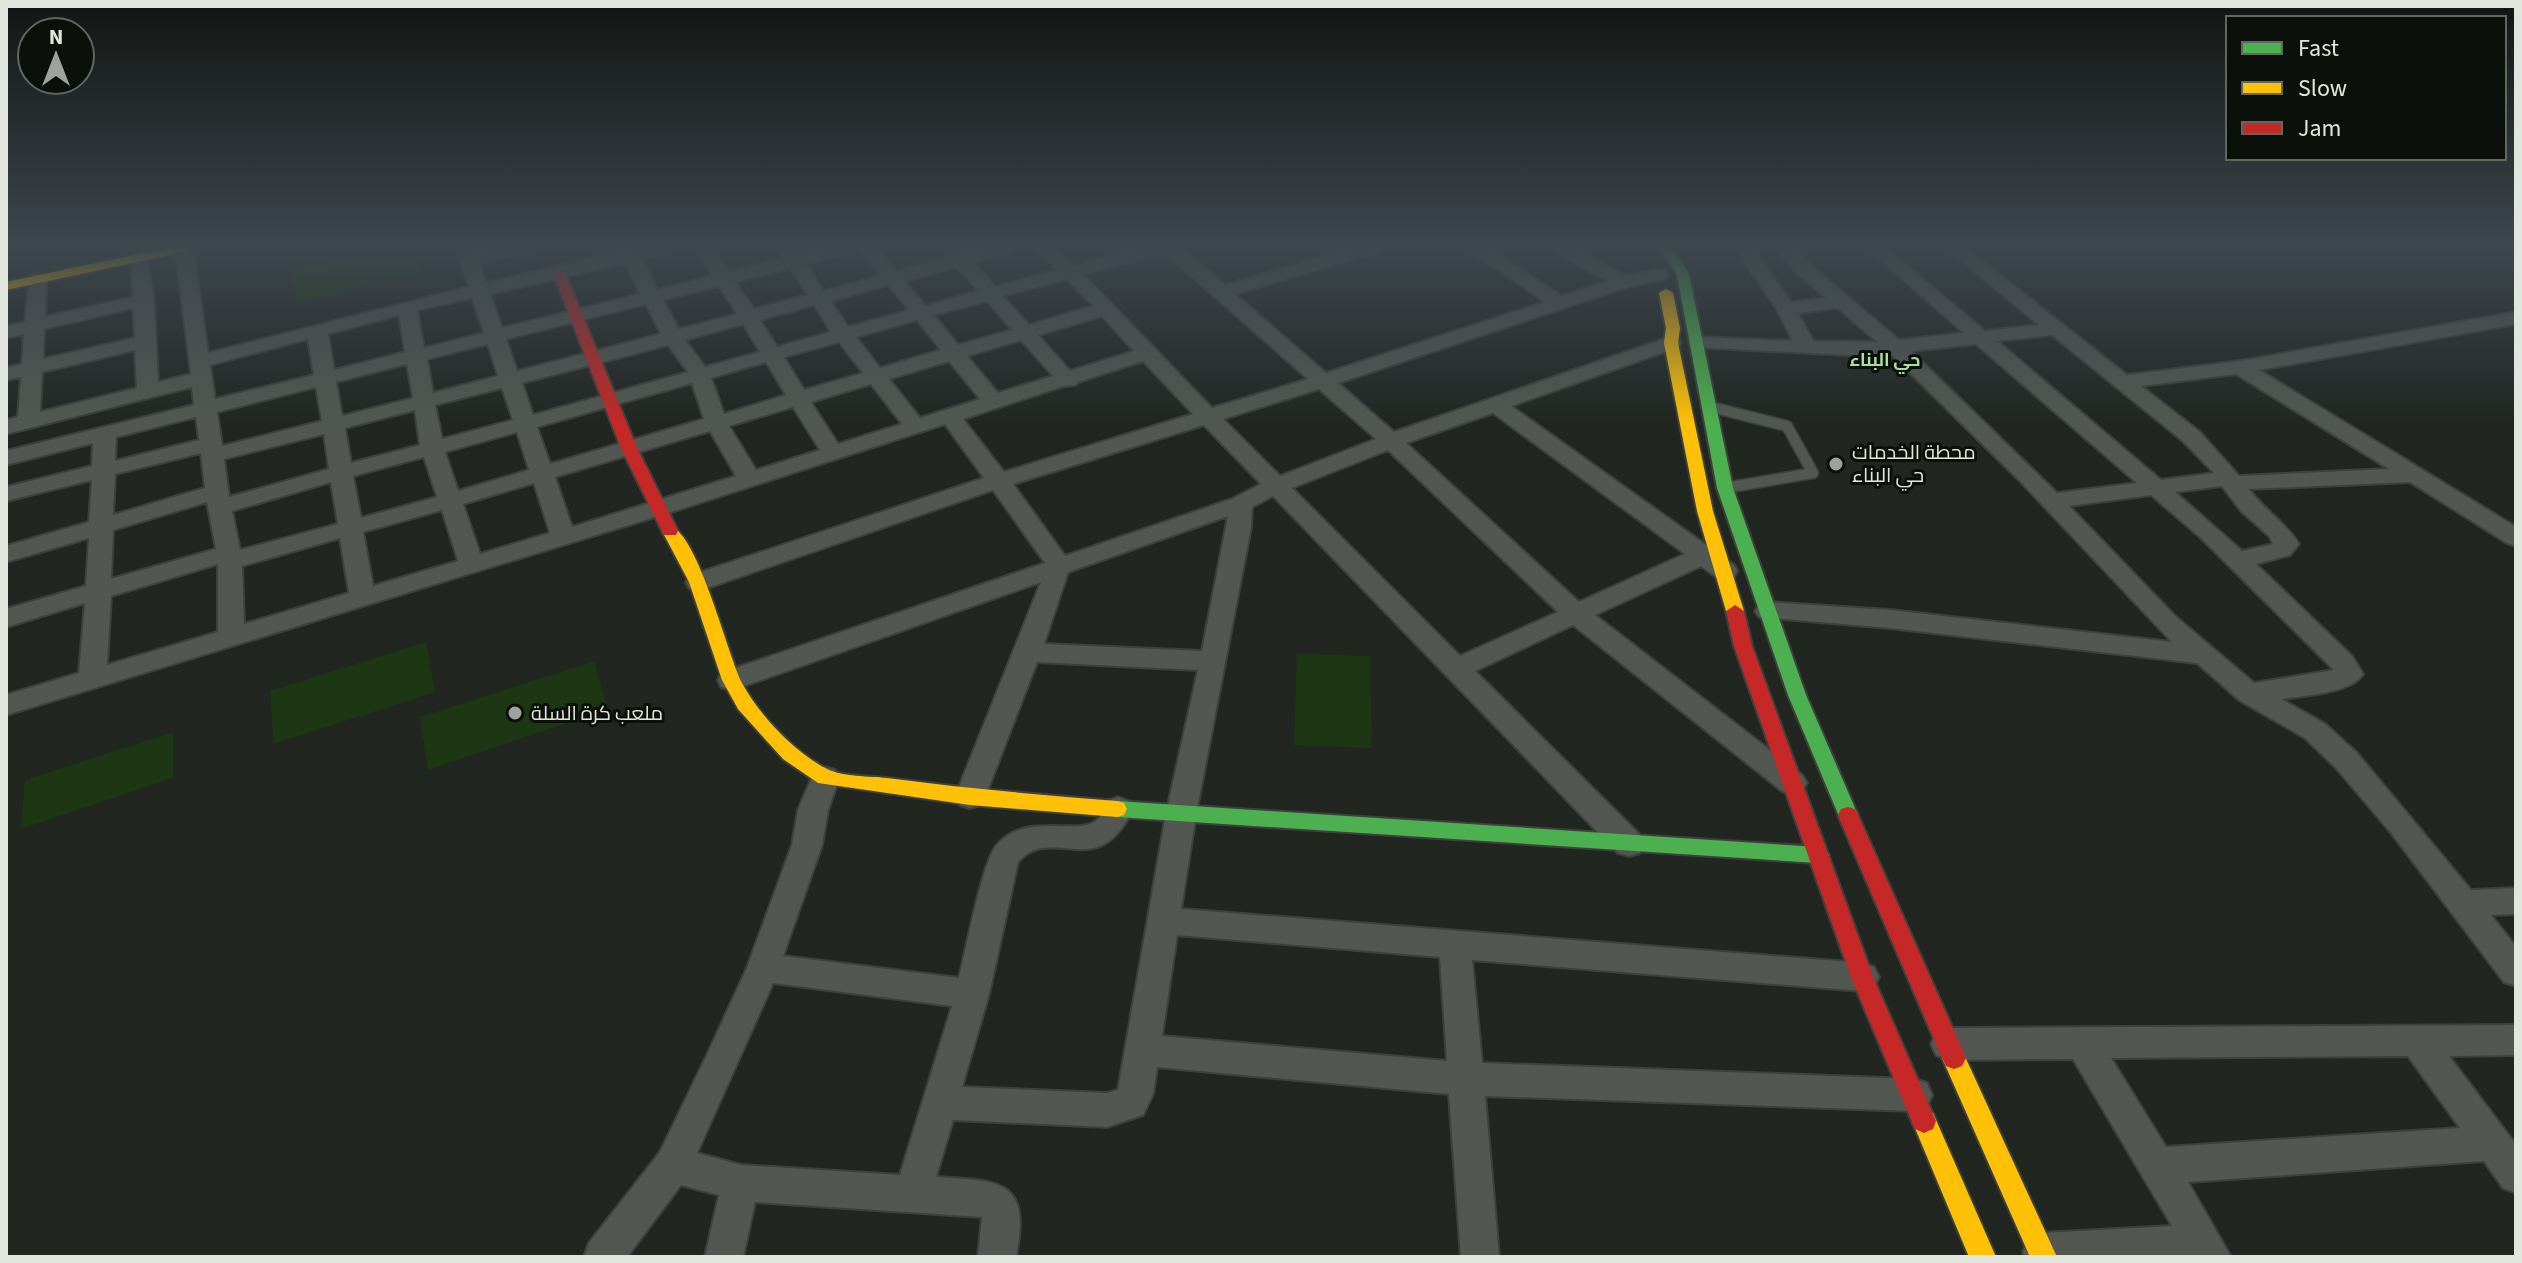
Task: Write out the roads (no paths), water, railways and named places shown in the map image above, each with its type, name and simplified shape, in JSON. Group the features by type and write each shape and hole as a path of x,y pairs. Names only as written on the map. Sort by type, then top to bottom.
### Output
{"main road":[{"path":"574,307 629,448 657,509 698,582 731,680 745,704 790,754 825,778 970,797 1181,814 1818,855"},
{"path":"1670,307 1673,328 1671,343 1705,511 1725,571 1743,646 1862,977 1983,1257"},
{"path":"1691,307 1725,488 1797,695 2043,1254"}],"street":[{"path":"29,421 36,307"},
{"path":"6,332 114,307"},
{"path":"145,307 148,391"},
{"path":"192,307 218,500 229,557 231,636"},
{"path":"6,427 148,391 317,330 407,307 432,447 471,563"},
{"path":"486,307 563,535"},
{"path":"6,458 616,307"},
{"path":"657,307 673,337 699,373 716,423 749,478"},
{"path":"744,307 832,452"},
{"path":"6,494 103,470 332,425 780,307"},
{"path":"825,307 916,427"},
{"path":"917,307 994,402"},
{"path":"6,554 99,526 342,471 525,423 941,307"},
{"path":"1003,307 1068,381"},
{"path":"1239,307 1391,441 1575,613 1794,784"},
{"path":"698,582 997,481 1324,381 1548,307"},
{"path":"1796,307 1786,308 1806,347"},
{"path":"1850,307 2052,501 2166,622 2249,693 2315,731 2347,761 2403,826 2516,972"},
{"path":"1943,307 2239,560 2343,663 2350,674 2325,683 2249,693"},
{"path":"2027,307 2192,437 2220,465 2249,506 2279,532 2287,544 2281,550 2239,560"},
{"path":"6,618 449,501 873,374 1107,308 1208,416 1629,844"},
{"path":"2123,382 2240,367 2516,318"},
{"path":"1699,343 1895,347 2054,329"},
{"path":"317,330 362,596"},
{"path":"6,374 147,341"},
{"path":"731,680 1240,504 1278,485 1391,441 1671,343"},
{"path":"6,705 657,509 1068,381 1147,353"},
{"path":"2240,367 2516,538"},
{"path":"1496,405 1725,571"},
{"path":"950,416 1049,548 1058,565 1028,652 970,797"},
{"path":"92,679 100,591 99,526 105,433"},
{"path":"2052,501 2155,486 2415,475"},
{"path":"940,1103 1120,1108 1130,1103 1135,1094 1181,814 1213,661 1240,504"},
{"path":"1457,668 1704,555"},
{"path":"1768,611 1890,619 2201,654"},
{"path":"1028,652 1213,661"},
{"path":"603,1257 673,1165 763,968 807,845 813,810 825,778"},
{"path":"912,1196 972,994 999,875 1012,844 1024,836 1077,838 1103,833 1115,819 1118,809"},
{"path":"2461,904 2516,901"},
{"path":"1163,921 1862,977"},
{"path":"1455,946 1480,1257"},
{"path":"763,968 972,994"},
{"path":"1948,1044 2516,1040"},
{"path":"2418,1042 2516,1175"},
{"path":"2084,1045 2208,1250"},
{"path":"1142,1050 1466,1079 1914,1095"},
{"path":"2156,1166 2492,1143"},
{"path":"673,1165 741,1183 991,1199 1001,1207 1004,1218 997,1257"},
{"path":"724,1257 741,1183"},
{"path":"2043,1254 2208,1250"}],"lane":[{"path":"1710,407 1787,426 1813,473 1725,488"}],"place":[{"name":"محطة الخدمات حي البناء","path":"1836,464"},
{"name":"ملعب كرة السلة","path":"515,713"}],"district":[{"name":"حي البناء","path":"1885,360"}]}
